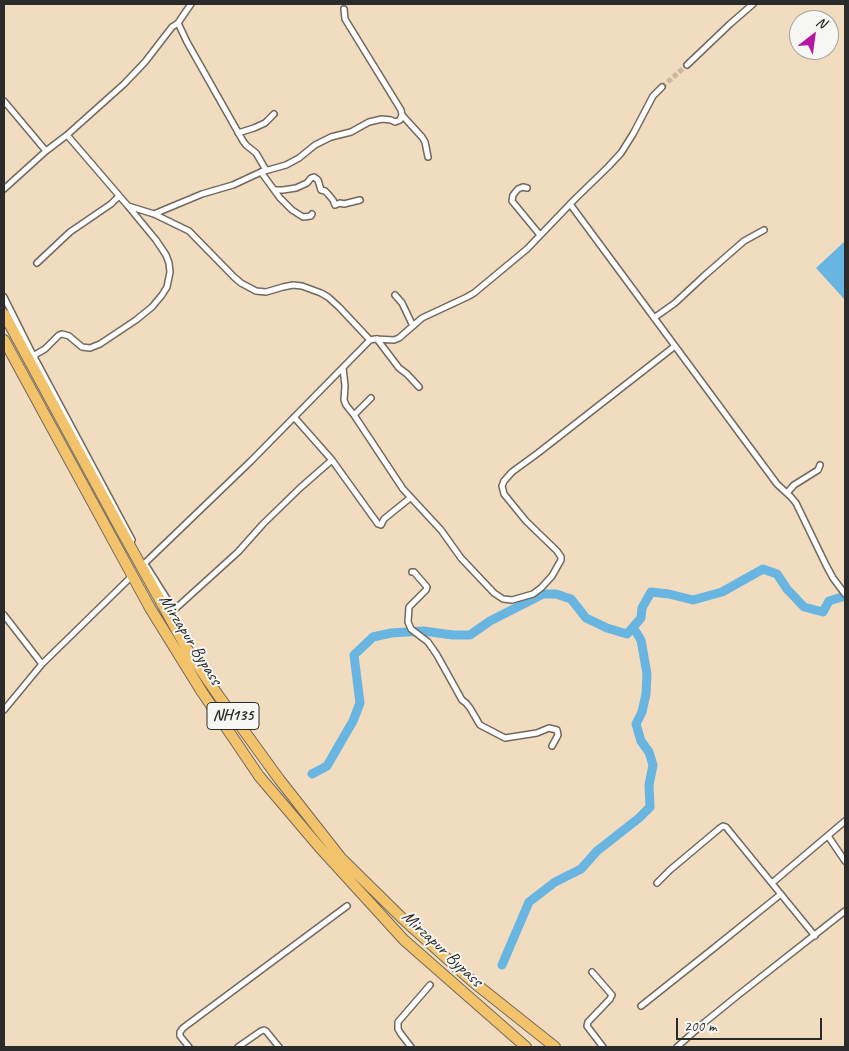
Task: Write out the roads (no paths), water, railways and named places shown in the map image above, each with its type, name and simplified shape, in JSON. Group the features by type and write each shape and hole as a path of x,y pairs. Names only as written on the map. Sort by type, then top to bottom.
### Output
{"highway":[{"name":"NH135","path":"4,314 191,656 280,779 341,858 403,919 472,981 555,1047"},
{"name":"Mirzapur Bypass","path":"4,340 150,608 202,692 259,776 321,849 404,940 526,1047"}],"street":[{"path":"4,189 46,150 67,135 124,84 145,62 191,4"},
{"path":"687,65 753,4"},
{"path":"344,9 345,19 401,110 402,115 425,142 428,157"},
{"path":"178,22 186,42 238,133 246,145 256,152 264,171 280,198 292,210 303,217 311,216 312,214"},
{"path":"145,563 252,461 370,340 394,340 399,338 422,318 474,293 527,249 621,153 653,96 662,87"},
{"path":"4,101 46,150"},
{"path":"238,133 254,128 274,114"},
{"path":"154,214 202,194 241,183 264,171 286,165 315,145 331,137 351,132 362,125 376,120 398,121 402,115"},
{"path":"33,356 45,349 62,334 69,336 82,347 90,348 100,344 152,307 167,287 170,272 166,255 156,240 67,135"},
{"path":"275,190 296,188 314,177 318,180 321,190 328,194 335,205 360,200"},
{"path":"526,188 518,189 513,195 512,201 540,235"},
{"path":"37,263 70,232 111,204 119,196"},
{"path":"570,204 777,484 796,503 833,578 845,593"},
{"path":"128,206 154,214 189,231 241,283 256,291 266,292 293,285 311,288 328,297 370,340"},
{"path":"654,318 675,303 744,241 764,230"},
{"path":"395,295 404,307 413,326"},
{"path":"4,297 33,356 145,563 174,610 238,552 263,524 332,460"},
{"path":"378,339 399,368 419,387"},
{"path":"343,368 344,400 346,405 403,490 440,530 461,558 499,597 512,600 533,594 541,588 552,576 560,563 561,557 526,521 504,494 502,486 504,481 512,472 675,346"},
{"path":"354,415 371,398"},
{"path":"294,417 332,460 380,525 384,519 410,498"},
{"path":"787,492 794,485 818,470 820,465"},
{"path":"412,572 427,587 409,606 408,622 412,629 428,642 462,700 470,708 480,725 506,738 538,733 549,728 557,730 558,736 552,746"},
{"path":"4,710 42,664 132,576"},
{"path":"4,616 42,664"},
{"path":"772,883 845,821"},
{"path":"657,883 720,828 727,827 815,936"},
{"path":"828,836 845,860"},
{"path":"641,1006 781,894"},
{"path":"188,1047 180,1036 183,1028 347,906"},
{"path":"676,1047 845,911"},
{"path":"592,972 612,995 588,1022 587,1026 603,1047"},
{"path":"411,1047 398,1029 398,1022 430,985"},
{"path":"238,1047 264,1030 279,1047"}],"water":[{"path":"845,241 845,300 816,268"}],"waterway":[{"path":"312,774 327,766 353,721 360,703 354,655 373,637 391,633 423,631 470,635 490,621 543,594 556,594 571,599 586,618 607,628 627,634 641,618 642,608 651,592 693,600 722,592 763,569 777,574 787,589 804,607 823,612 829,601 845,596"},
{"path":"502,965 529,902 555,882 581,869 597,851 650,807 649,785 653,765 649,752 641,741 636,724 642,712 646,694 647,674 641,640 633,627"}],"tunnel":[{"path":"662,87 687,65"}]}
